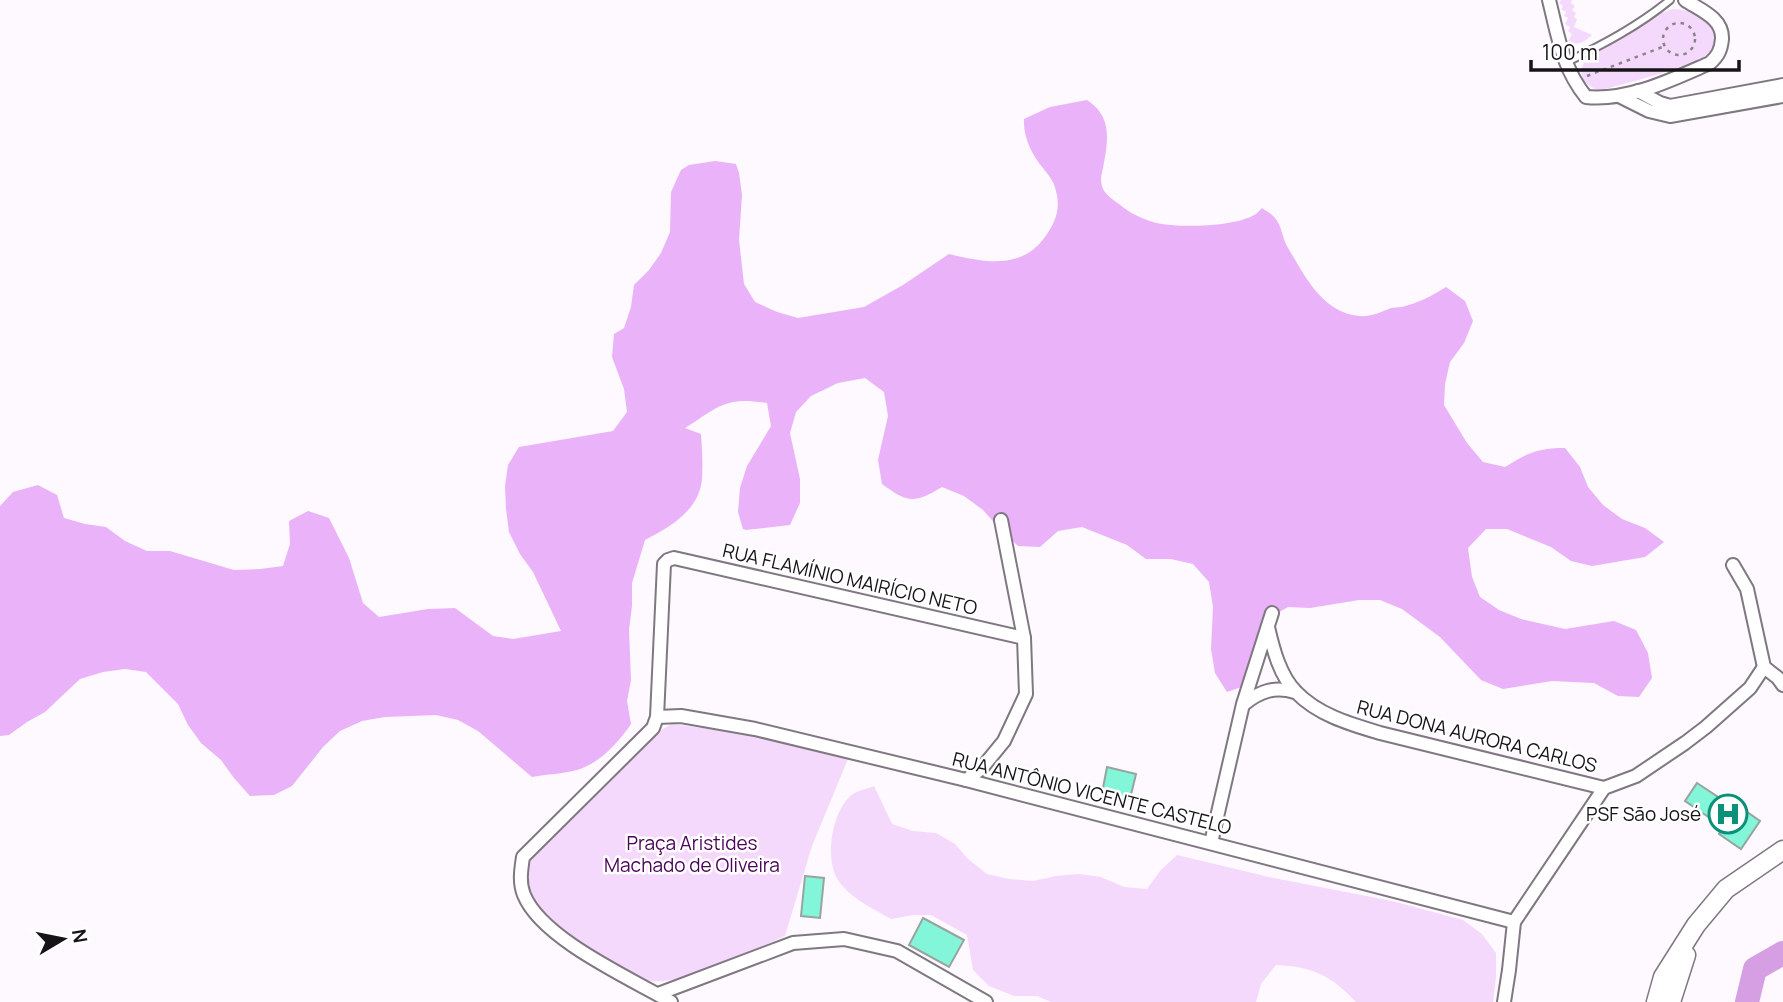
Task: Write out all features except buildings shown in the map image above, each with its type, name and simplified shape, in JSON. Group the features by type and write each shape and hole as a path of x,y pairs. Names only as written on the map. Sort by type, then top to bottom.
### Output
{"street":[{"path":"1549,0 1565,63 1574,81 1586,97 1599,98 1619,96 1661,84 1716,58 1721,49 1722,31 1719,24 1685,0"},
{"path":"1638,91 1670,106 1783,85"},
{"path":"1619,96 1649,111 1670,116 1783,96"},
{"path":"967,780 981,769 1004,741 1026,694 1024,638 1001,520"},
{"name":"RUA FLAMÍNIO MAIRÍCIO NETO","path":"657,717 664,564 674,558 1024,638"},
{"path":"1733,565 1747,589 1764,667 1783,685"},
{"path":"1210,843 1243,704 1272,612"},
{"name":"RUA DONA AURORA CARLOS","path":"1268,627 1284,675 1295,692 1344,723 1604,788"},
{"path":"1504,1002 1514,922 1604,788 1636,776 1685,743 1750,688 1764,667"},
{"path":"1243,704 1264,691 1276,689 1295,692"},
{"name":"RUA ANTÔNIO VICENTE CASTELO","path":"657,717 681,716 755,729 967,780 1514,922"},
{"path":"657,717 653,729 523,857 521,884 535,914 554,932 671,1002"},
{"path":"1656,1002 1663,977 1696,925 1726,889 1783,850"},
{"path":"1671,1002 1696,925"},
{"path":"657,994 793,943 844,939 897,951 980,1001"}],"lane":[{"path":"1565,63 1608,42 1649,17 1670,0"}],"path":[{"path":"1673,24 1684,24 1692,30 1693,45 1686,52 1672,53 1665,46 1663,35 1673,24"},
{"path":"1574,81 1665,46"}],"green space":[{"path":"1561,0 1572,0 1571,3 1575,6 1572,10 1577,19 1574,27 1592,35 1584,41 1575,44 1568,42 1572,34 1568,31 1570,27 1565,24 1568,18 1564,16 1566,12 1561,9"},
{"path":"1673,9 1693,14 1710,25 1719,36 1712,51 1677,68 1598,91 1584,82 1581,70 1585,60"},
{"name":"Praça Aristides Machado de Oliveira","path":"672,724 753,735 848,759 812,846 785,936 695,974 676,979 644,980 597,953 548,917 530,890 529,873 531,857 659,731"},
{"path":"874,786 892,824 913,831 936,833 955,844 987,874 1033,881 1079,874 1101,877 1124,887 1147,889 1160,871 1177,855 1269,877 1392,901 1463,920 1482,934 1496,953 1493,1002 1356,1002 1338,985 1320,974 1311,970 1276,965 1261,984 1256,1002 1051,1002 1037,996 1014,996 989,986 973,970 967,935 931,915 891,919 855,897 838,880 831,859 835,822 846,801 853,794"}],"shaded area":[{"path":"1087,100 1101,114 1107,130 1101,184 1110,197 1132,213 1157,223 1179,226 1206,225 1245,219 1262,208 1277,221 1288,248 1316,291 1325,301 1347,313 1360,316 1376,314 1425,299 1446,287 1465,301 1473,321 1464,343 1450,362 1444,405 1467,443 1483,462 1505,467 1533,452 1565,448 1580,467 1588,487 1603,505 1622,519 1645,528 1664,542 1645,557 1592,566 1571,561 1551,547 1507,529 1486,529 1468,548 1472,577 1480,597 1499,610 1521,619 1565,629 1614,621 1636,630 1648,653 1652,678 1639,697 1618,696 1594,683 1552,681 1503,689 1481,680 1440,637 1402,609 1380,600 1359,600 1310,608 1288,607 1269,618 1247,685 1227,692 1215,673 1211,649 1213,607 1209,582 1193,564 1171,559 1146,559 1127,545 1082,527 1058,531 1040,547 1018,546 983,510 964,496 942,487 918,499 898,495 882,484 878,460 888,416 884,392 865,378 838,383 811,396 796,412 790,433 800,479 800,503 790,525 746,530 743,529 738,512 740,488 747,466 771,426 767,403 731,402 714,409 685,428 701,434 700,489 690,508 682,516 645,540 632,583 629,630 631,680 627,701 631,724 608,752 585,767 532,777 478,731 458,720 436,715 385,717 362,721 340,731 323,747 292,786 274,795 250,796 221,760 201,743 178,704 146,672 125,669 80,679 45,712 9,735 0,736 0,506 13,492 38,485 57,495 64,518 106,527 125,541 147,551 170,551 234,570 283,566 290,544 289,521 308,511 329,518 349,558 363,603 379,617 428,609 455,608 493,636 513,639 561,631 533,572 509,532 505,486 508,465 519,447 613,431 627,412 624,389 612,357 614,334 624,328 634,285 661,253 670,232 671,192 681,170 689,165 715,161 736,164 742,195 739,240 744,284 755,302 798,318 864,307 949,254 977,260 1004,261 1029,253 1039,244 1054,222 1058,207 1057,197 1053,181 1029,145 1024,119 1050,107"}],"waterway":[{"path":"1747,1002 1755,969 1783,953"}],"place":[{"name":"PSF São José","path":"1728,814"}]}
